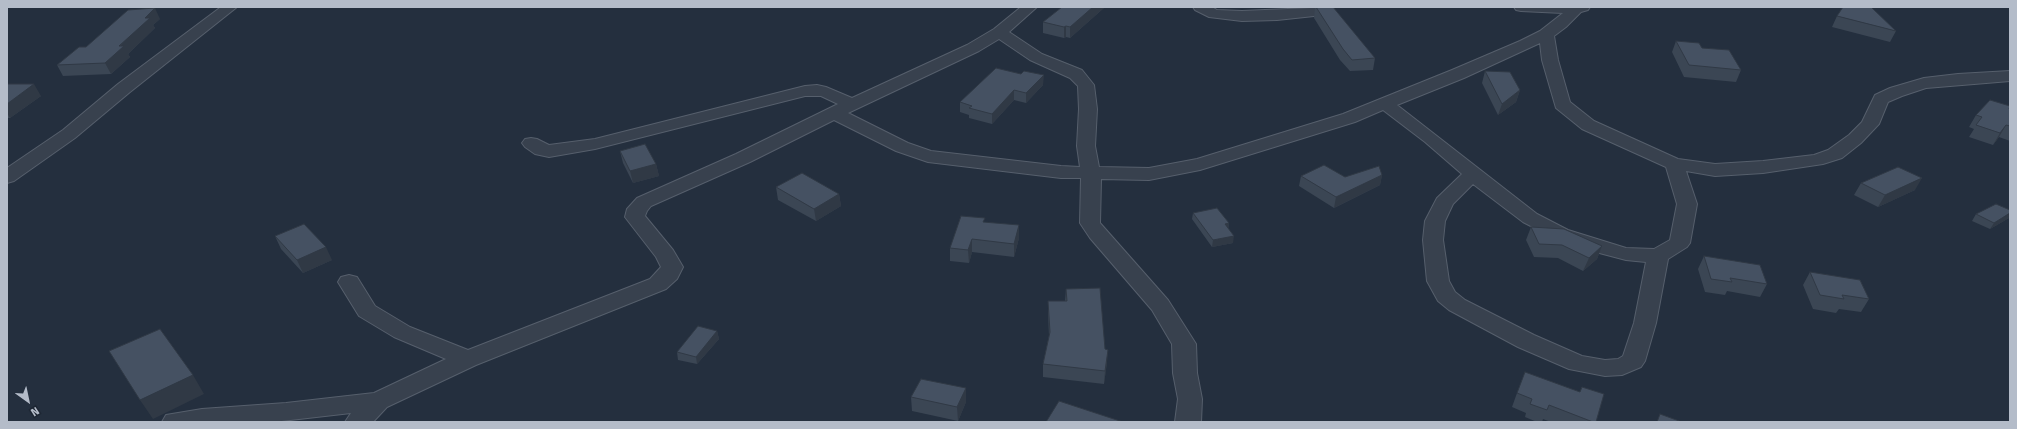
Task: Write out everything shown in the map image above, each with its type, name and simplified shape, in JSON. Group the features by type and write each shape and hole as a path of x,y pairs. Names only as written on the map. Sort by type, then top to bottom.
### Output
{"street":[{"path":"7,178 69,134 124,88 230,7"},
{"path":"175,422 202,418 286,412 378,401 468,359 658,284 669,274 672,266 666,255 635,217 637,209 644,202 743,158 852,104 935,67 973,48 999,32 1030,7"},
{"path":"1200,7 1214,14 1242,16 1314,11 1327,7"},
{"path":"1521,7 1579,8"},
{"path":"835,113 902,147 928,156 996,166 1061,172 1149,174 1200,164 1336,123 1458,74 1546,34 1561,24 1579,8"},
{"path":"999,32 1036,57 1076,74 1086,84 1088,109 1086,146 1091,172 1090,223 1097,234 1160,305 1184,344 1185,373 1190,399 1188,422"},
{"path":"1546,34 1550,60 1562,104 1588,125 1674,164 1715,170 1763,167 1816,160 1835,154 1855,139 1870,124 1881,99 1896,92 1924,83 1958,79 2010,76"},
{"path":"531,143 542,150 549,151 595,144 805,91 817,90 826,92 852,104"},
{"path":"1384,103 1431,138 1473,174 1530,218 1562,234 1595,246 1626,254 1658,256 1680,243 1687,204 1674,164"},
{"path":"1473,174 1444,202 1435,221 1433,240 1438,282 1446,296 1457,305 1526,341 1577,363 1605,368 1622,367 1633,361 1645,323 1658,256"},
{"path":"348,282 367,311 402,332 468,359"},
{"path":"358,422 378,401"}],"building":[{"path":"1062,7 1093,7 1070,27 1043,22"},
{"path":"1316,7 1333,7 1375,58 1352,60 1343,49"},
{"path":"1843,7 1871,7 1896,31 1837,16"},
{"path":"155,8 145,18 150,18 119,46 124,46 105,63 57,65 79,47 86,47 128,10"},
{"path":"1676,41 1699,43 1702,48 1729,50 1741,70 1689,65"},
{"path":"996,68 1021,74 1024,71 1044,75 1026,93 1014,90 992,114 969,108 972,106 960,102"},
{"path":"1485,71 1510,72 1520,90 1502,104"},
{"path":"7,84 34,84 7,104"},
{"path":"1990,100 2010,106 2010,126 2006,125 2000,133 1976,125 1982,117 1976,115"},
{"path":"645,144 656,164 630,171 620,151"},
{"path":"1324,165 1345,177 1379,166 1382,175 1336,197 1301,176"},
{"path":"1898,167 1922,178 1885,195 1861,183"},
{"path":"802,173 839,194 814,209 776,187"},
{"path":"1996,204 2010,210 2010,213 1994,223 1976,214"},
{"path":"1217,208 1229,223 1225,224 1234,236 1213,240 1193,213"},
{"path":"961,216 985,218 983,222 1019,225 1014,244 972,239 968,250 950,248"},
{"path":"304,224 326,247 297,260 275,236"},
{"path":"1531,227 1564,229 1602,246 1589,258 1562,245 1539,244"},
{"path":"1704,256 1760,265 1767,284 1730,278 1732,282 1711,279"},
{"path":"1810,272 1860,280 1869,299 1842,295 1844,299 1820,295"},
{"path":"1100,288 1105,349 1108,350 1105,371 1043,364 1050,332 1048,301 1067,301 1066,289"},
{"path":"698,326 717,331 696,357 677,352"},
{"path":"160,329 193,375 140,400 109,351"},
{"path":"1525,372 1580,392 1582,387 1604,394 1596,422 1549,405 1547,410 1530,404 1532,399 1517,393"},
{"path":"921,379 966,388 957,407 911,397"},
{"path":"1059,401 1123,422 1046,422"},
{"path":"1660,414 1682,422 1657,422"}]}
